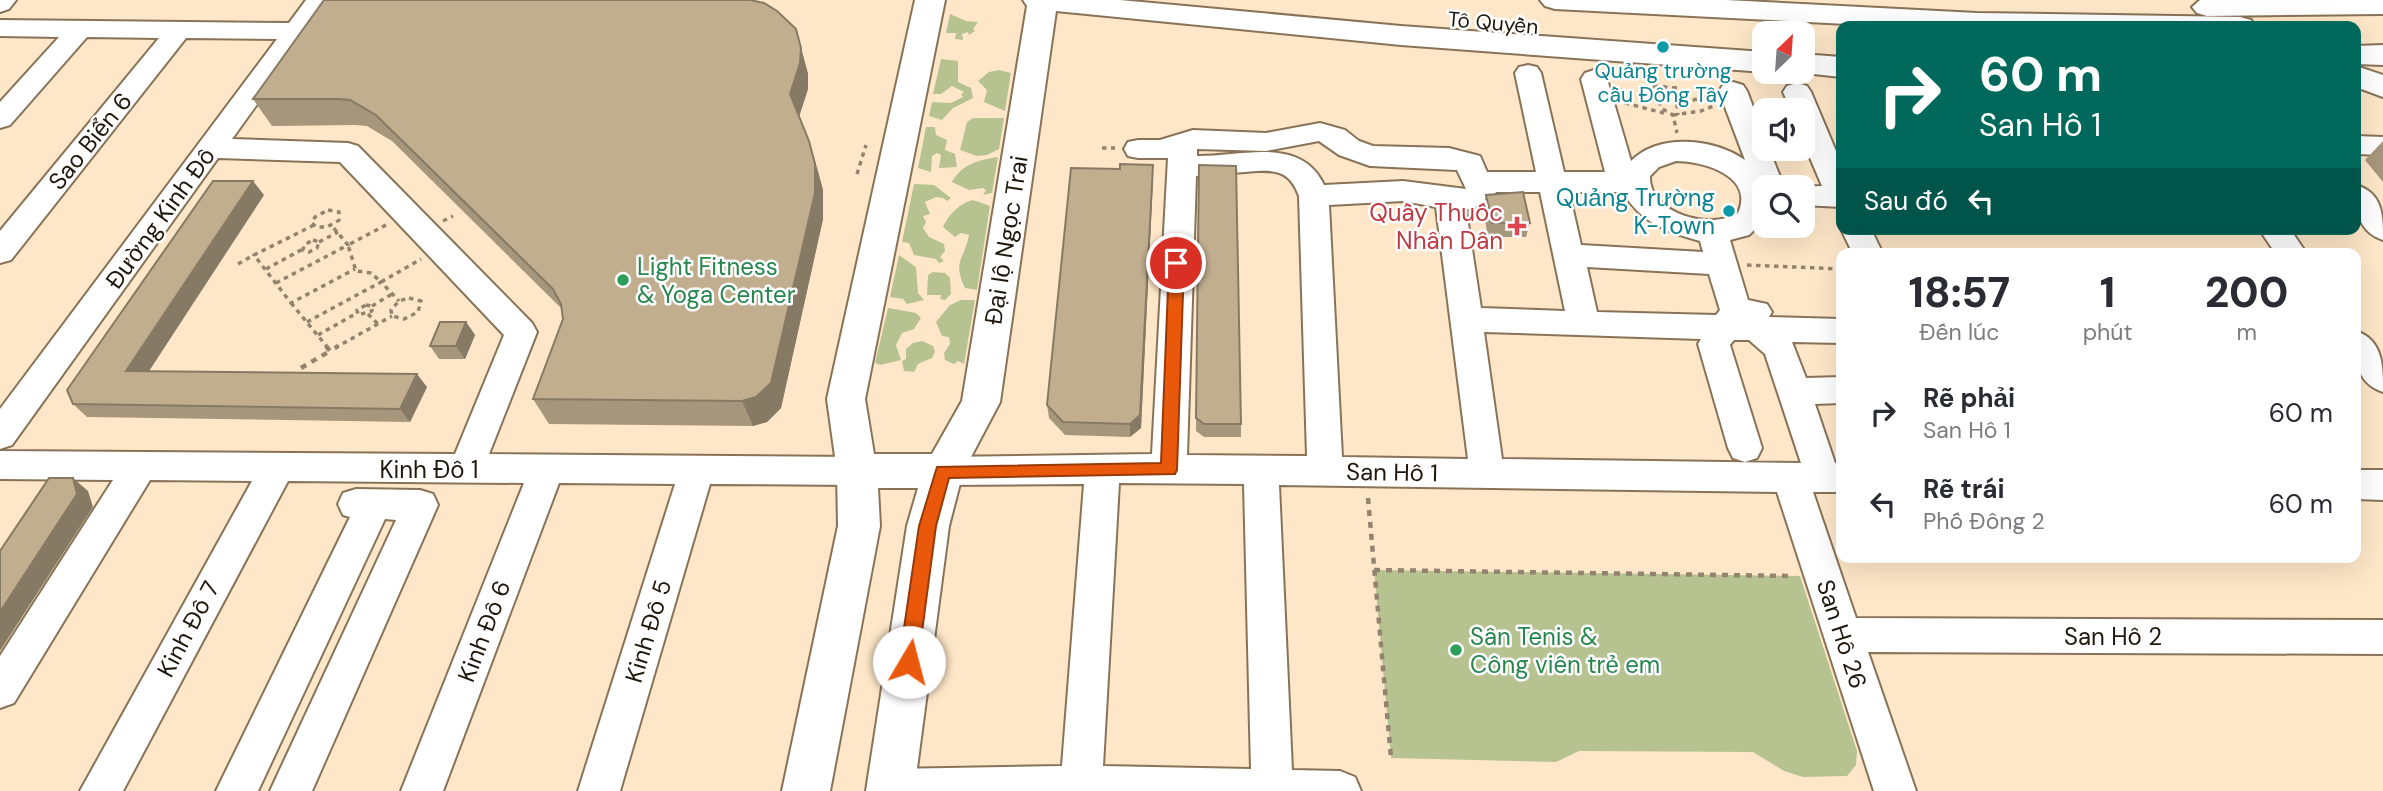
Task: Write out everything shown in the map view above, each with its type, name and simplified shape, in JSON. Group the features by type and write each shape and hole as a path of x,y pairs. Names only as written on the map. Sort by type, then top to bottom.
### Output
{"main road":[{"path":"806,791 859,526 858,471 846,399 930,0"},
{"path":"1041,0 1203,18 1752,61"},
{"name":"Đại lộ Ngọc Trai","path":"890,790 928,526 943,471 981,402 1041,0"},
{"name":"Tô Quyền","path":"1223,0 1537,27 1752,40"},
{"name":"Tô Quyền","path":"1556,0 2109,16 2174,21"},
{"path":"1848,0 1914,11"},
{"path":"2109,16 2280,17 2383,5"},
{"path":"2361,25 2383,24"},
{"path":"1815,43 1836,44"},
{"path":"2365,75 2383,55"},
{"path":"1815,74 1836,68"},
{"path":"858,471 943,471"}],"street":[{"name":"Đường Kinh Đô","path":"0,435 319,0"},
{"path":"0,27 295,31"},
{"path":"0,119 81,29"},
{"name":"Sao Biển 6","path":"0,252 179,30"},
{"path":"1528,73 1584,324"},
{"path":"1802,84 1836,182"},
{"path":"1603,85 1629,182 1652,212 1669,223 1688,230 1712,232 1728,231 1743,225 1752,217"},
{"path":"1725,93 1756,175"},
{"path":"1186,157 1262,134 1329,136 1337,149 1340,162 1358,169 1377,168 1401,157 1413,166 1434,172 1478,173 1552,182 1629,182 1644,163 1657,155 1682,151 1714,156 1732,165 1752,182"},
{"path":"211,148 348,153 521,332 466,469"},
{"path":"1138,149 1162,150 1213,166 1275,160 1294,166 1310,181 1314,204 1325,471"},
{"path":"1169,470 1186,157"},
{"path":"1314,204 1403,191 1451,205 1480,195 1478,173"},
{"path":"1815,196 1836,197"},
{"path":"2361,201 2383,229"},
{"path":"1451,205 1487,474"},
{"path":"1712,232 1739,322"},
{"path":"1569,255 1720,264"},
{"path":"1481,320 1584,324 1739,322 1836,313"},
{"path":"1745,448 1714,344 1739,322 1836,331"},
{"name":"San Hô 26","path":"1739,322 1779,347 1794,391 1817,473 1842,635 1895,791"},
{"path":"2361,349 2383,379"},
{"path":"1794,391 1836,390"},
{"name":"Kinh Đô 1","path":"0,465 546,471 858,471"},
{"path":"0,690 140,467"},
{"name":"Kinh Đô 7","path":"101,791 277,468"},
{"path":"1081,786 1103,468"},
{"name":"San Hô 1","path":"943,471 1071,471 1103,468 1487,474 1817,473"},
{"name":"Kinh Đô 6","path":"422,791 546,471"},
{"name":"Kinh Đô 5","path":"599,791 697,471"},
{"path":"1261,471 1272,790"},
{"path":"2361,485 2383,485"},
{"path":"237,791 365,504 431,506 291,791"},
{"name":"San Hô 2","path":"1842,635 2383,637"},
{"path":"890,790 1081,786 1340,791"}],"path":[{"path":"1603,85 1652,101"},
{"path":"1603,85 1626,103 1676,115 1715,106 1725,93"},
{"path":"1665,114 1660,108 1654,85 1676,87 1676,115 1682,151"},
{"path":"1684,103 1725,93"},
{"path":"857,174 866,145"},
{"path":"238,264 314,225 323,228 332,226 341,217 336,210 319,214 313,220 314,225"},
{"path":"276,282 407,214"},
{"path":"332,226 348,244 356,271 370,274 399,301"},
{"path":"298,233 308,242 319,242 338,233"},
{"path":"266,269 303,249 308,242"},
{"path":"303,249 307,252 315,250 319,242"},
{"path":"307,322 440,248"},
{"path":"315,250 322,258"},
{"path":"254,255 330,351"},
{"path":"1720,264 1836,269"},
{"path":"291,303 355,268"},
{"path":"354,296 363,305 372,306 393,294"},
{"path":"414,298 421,301 421,308 409,317 399,319 392,316 391,310 399,301 414,298"},
{"path":"318,335 357,313 363,305"},
{"path":"368,314 372,311 372,306"},
{"path":"357,313 368,314 378,324"},
{"path":"301,368 392,316"},
{"path":"1368,498 1391,758"},
{"path":"1374,570 1800,576"}],"green space":[{"path":"950,14 966,21 978,22 973,29 975,31 969,35 968,32 962,34 963,40 955,39 956,33 946,33"},
{"path":"941,59 958,61 958,82 971,88 973,98 953,108 942,120 929,116 932,102 951,103 963,97 961,95 964,92 952,86 941,94 933,94"},
{"path":"999,70 1011,73 1005,111 984,102 987,90 978,81 989,72"},
{"path":"973,118 1004,118 999,149 977,156 960,150 967,122"},
{"path":"926,127 935,127 936,135 947,140 945,150 955,154 957,167 939,168 941,155 937,153 932,156 931,172 918,168"},
{"path":"998,157 992,193 983,195 986,190 983,188 969,190 952,182 971,164"},
{"path":"914,184 934,185 951,198 947,201 936,197 925,202 930,214 923,216 926,222 923,228 929,237 944,244 945,251 940,257 944,261 939,263 936,259 914,255 909,243 902,242"},
{"path":"973,200 990,206 977,290 965,288 959,272 969,235 961,233 955,237 943,227 955,210"},
{"path":"899,255 916,267 918,293 924,300 907,304 903,299 890,297"},
{"path":"933,272 945,273 950,278 951,294 945,300 940,299 941,295 927,295 928,275"},
{"path":"961,300 975,300 964,364 958,361 954,364 945,360 944,353 950,344 949,337 942,336 936,322 950,305"},
{"path":"888,308 916,313 921,318 914,329 902,333 896,345 901,360 880,365 875,363"},
{"path":"922,341 933,346 935,352 932,358 918,364 914,372 904,371 902,361 906,359 906,349 913,343"},
{"path":"1374,570 1800,576 1857,751 1856,765 1847,776 1803,777 1784,771 1753,752 1579,751 1556,762 1391,758"}],"building":[{"path":"324,0 750,0 764,3 777,11 796,29 801,48 800,63 790,94 815,164 815,193 771,383 756,397 742,401 533,399 563,319 561,304 553,289 376,115 350,100 253,99"},
{"path":"1120,164 1153,165 1140,415 1130,424 1063,422 1047,405 1071,168 1120,169"},
{"path":"1199,165 1236,166 1241,424 1204,424 1196,418"},
{"path":"213,181 253,181 126,371 417,374 400,409 73,404 67,390"},
{"path":"1523,192 1530,223 1492,223 1486,195"},
{"path":"440,322 466,322 456,346 430,346"},
{"path":"49,478 73,478 77,494 0,612 0,551"}],"place":[{"name":"Quảng trường cầu Đông Tây","path":"1663,47"},
{"name":"Quảng Trường K-Town","path":"1729,211"},
{"name":"Quầy Thuốc Nhân Dân","path":"1517,226"},
{"name":"Light Fitness & Yoga Center","path":"623,280"},
{"name":"Sân Tenis & Công viên trẻ em","path":"1456,650"}],"route":[{"path":"909,662 928,526 943,471 1071,471 1103,468 1169,470 1176,263"}]}
